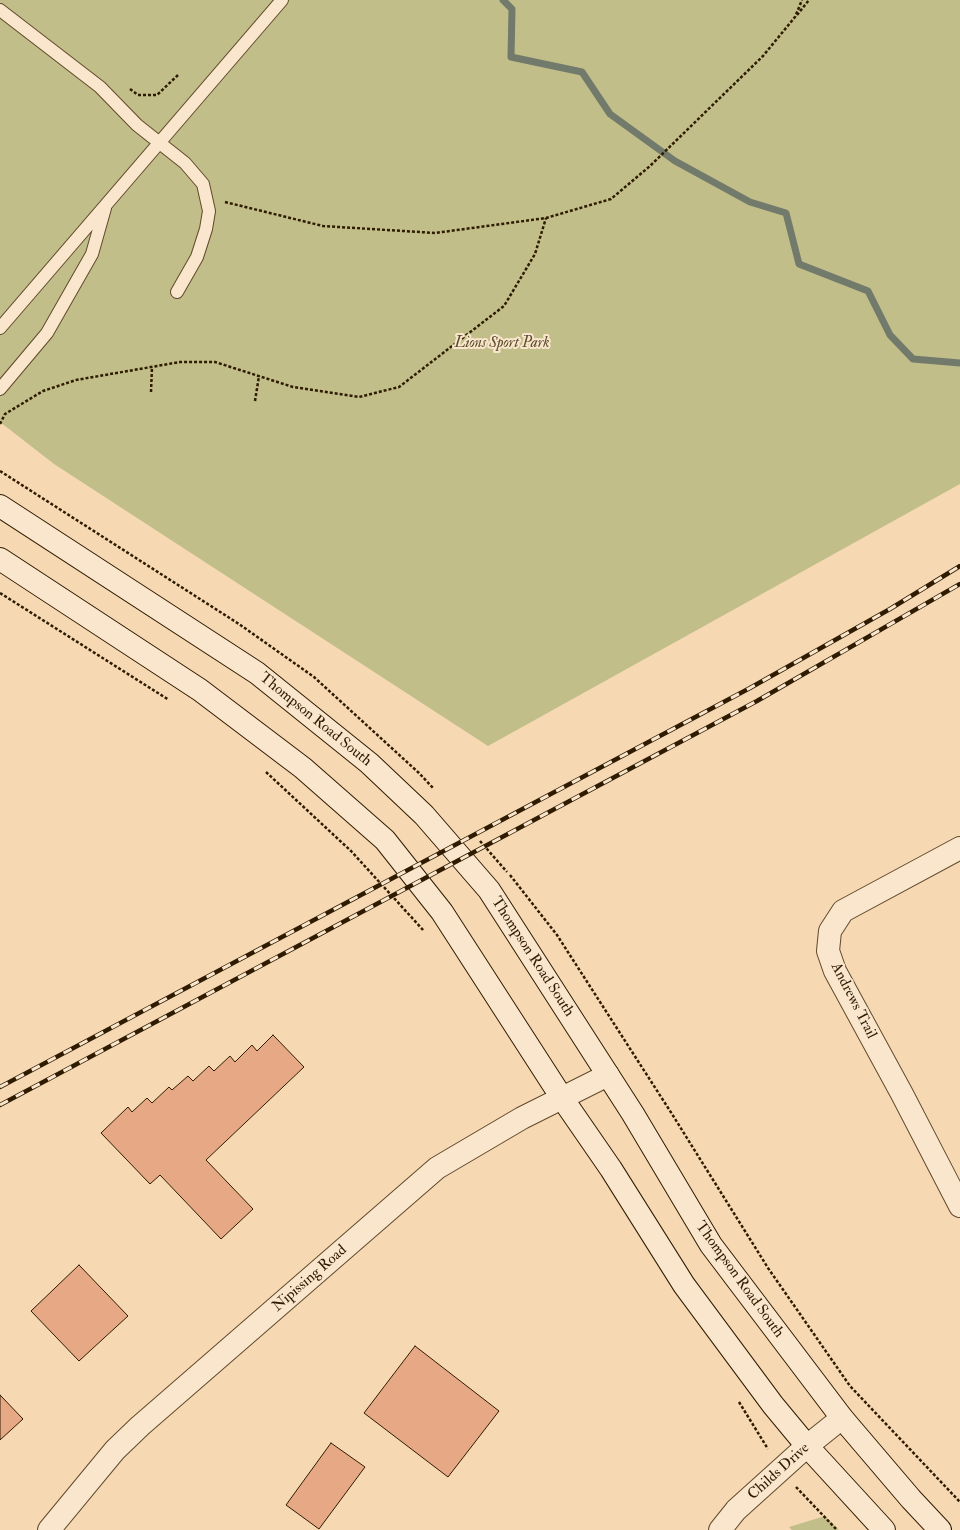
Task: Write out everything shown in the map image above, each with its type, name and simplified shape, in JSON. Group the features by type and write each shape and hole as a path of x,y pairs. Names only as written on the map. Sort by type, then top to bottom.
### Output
{"main road":[{"name":"Thompson Road South","path":"0,506 257,673 369,763 424,816 489,890 608,1075 711,1246 842,1418 911,1499 940,1530"},
{"path":"0,559 200,690 304,768 385,840 442,912 562,1098 611,1169 684,1285 772,1405 806,1446 884,1530"},
{"name":"Andrews Trail","path":"960,848 844,911 830,931 828,951 835,971 902,1094 960,1206"},
{"name":"Nipissing Road","path":"49,1530 115,1450 140,1426 437,1168 522,1118 608,1075"},
{"name":"Childs Drive","path":"720,1530 736,1510 806,1446 842,1418"}],"lane":[{"path":"0,328 282,0"},
{"path":"0,10 100,87 138,125 185,163 203,184 209,211 206,229 197,257 177,292"},
{"path":"0,389 47,333 92,254 107,203"}],"path":[{"path":"795,17 802,0"},
{"path":"206,195 240,206 323,226 435,233 546,218 611,199 680,138 763,56 809,0"},
{"path":"157,95 178,75"},
{"path":"0,424 5,414 43,391 76,380 180,362 215,362 293,388 359,397 399,388 504,306 535,254 546,218"},
{"path":"151,392 152,367"},
{"path":"255,401 259,376"},
{"path":"0,593 174,704"},
{"path":"261,768 351,851 429,936"},
{"path":"850,1386 960,1502"},
{"path":"735,1396 781,1470 837,1530"}],"green space":[{"name":"Lions Sport Park","path":"0,0 960,0 960,484 488,746 54,464 0,422"},
{"path":"825,1516 839,1530 792,1530 789,1527"}],"building":[{"path":"273,1035 304,1067 206,1160 253,1209 221,1239 160,1175 150,1184 101,1133 128,1107 132,1112 147,1098 152,1103 169,1087 172,1090 188,1076 193,1081 209,1066 214,1071 230,1056 235,1062 252,1045 257,1051"},
{"path":"79,1265 128,1316 79,1361 31,1311"},
{"path":"415,1346 499,1411 448,1477 364,1413"},
{"path":"0,1395 23,1419 0,1440"},
{"path":"331,1443 365,1467 319,1529 286,1505"}],"waterway":[{"path":"503,0 512,9 511,57 582,72 610,114 675,161 750,202 786,213 799,264 868,291 890,335 913,359 960,363"}],"railway":[{"path":"0,1087 750,688 890,609 960,566"},
{"path":"0,1105 757,701 960,584"}]}
